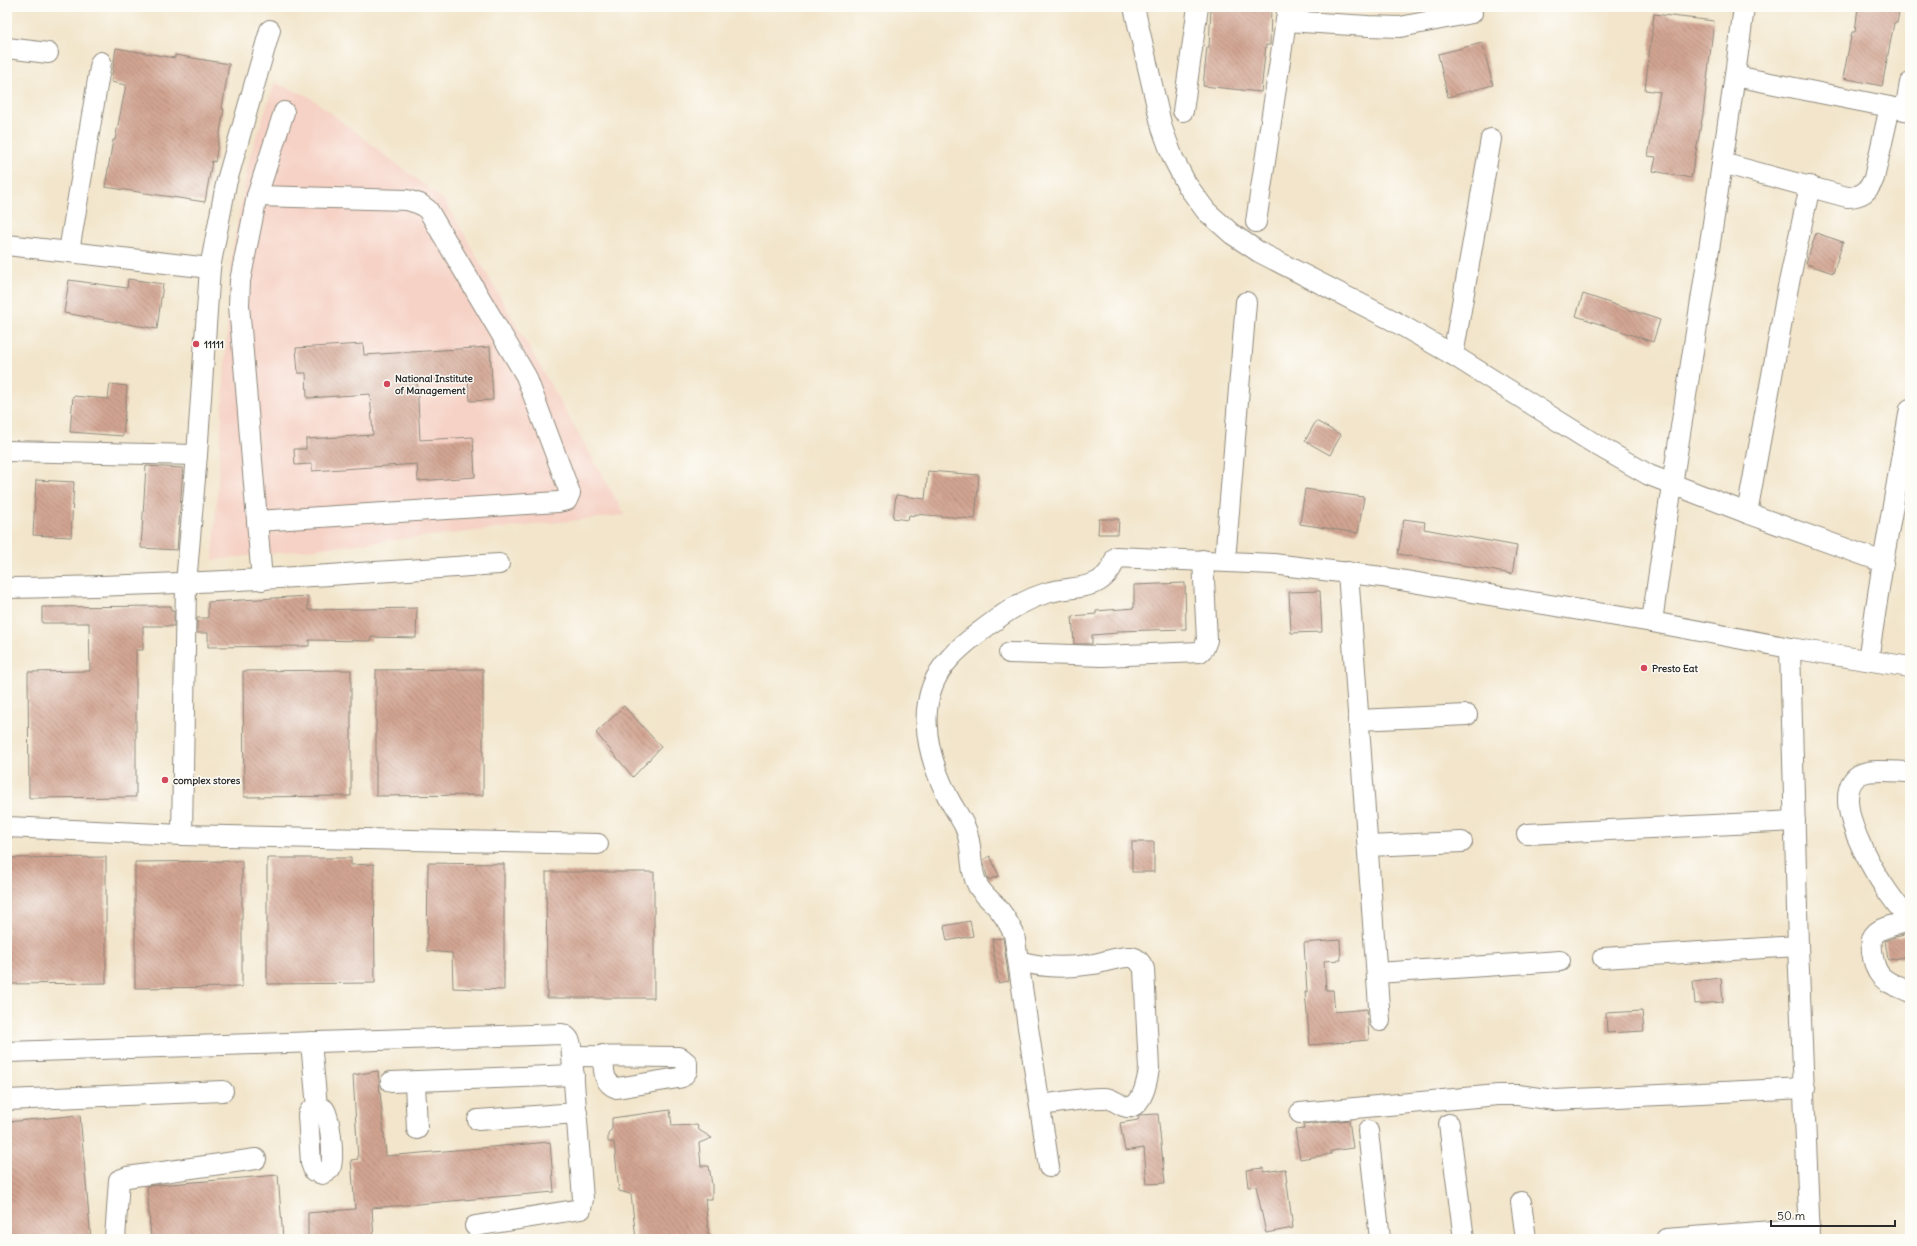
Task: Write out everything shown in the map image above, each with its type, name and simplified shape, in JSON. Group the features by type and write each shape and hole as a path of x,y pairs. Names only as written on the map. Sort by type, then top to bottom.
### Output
{"street":[{"path":"1134,7 1162,128 1173,158 1187,185 1206,211 1232,234 1259,252 1394,321 1453,355 1595,444 1649,475 1671,485 1883,562"},
{"path":"1183,111 1198,7"},
{"path":"1652,622 1671,485 1722,163 1744,7"},
{"path":"1256,222 1287,14 1368,26 1400,26 1472,13"},
{"path":"182,835 186,584 210,268 226,184 270,30"},
{"path":"7,48 48,53"},
{"path":"69,251 101,62"},
{"path":"1735,76 1902,109"},
{"path":"1722,163 1847,197 1856,197 1868,190 1874,178 1902,109 1910,83"},
{"path":"262,580 239,305 240,281 256,196 284,112"},
{"path":"1453,355 1491,139"},
{"path":"1747,513 1790,280 1810,186"},
{"path":"256,196 407,200 420,204 428,210 526,376 570,493 567,500 558,502 257,521"},
{"path":"7,245 210,268"},
{"path":"1225,561 1246,302"},
{"path":"1868,660 1883,562 1910,409"},
{"path":"7,451 197,455"},
{"path":"1049,1167 1014,934 996,906 984,894 975,879 969,839 965,827 946,793 931,753 925,722 927,707 935,680 941,669 957,650 1004,613 1039,595 1092,585 1105,577 1114,564 1116,557 1225,561 1348,572 1424,583 1652,622 1790,648 1910,667"},
{"path":"1009,654 1102,656 1200,652 1204,648 1207,640 1203,560"},
{"path":"7,589 186,584 499,564"},
{"path":"1348,572 1380,1021"},
{"path":"1666,1239 1810,1234 1798,946 1790,648"},
{"path":"1358,720 1466,715"},
{"path":"1910,772 1864,773 1852,782 1849,797 1852,823 1864,852 1897,905 1910,920 1879,930 1873,937 1872,945 1874,965 1880,975 1888,982 1910,992"},
{"path":"1527,834 1794,821"},
{"path":"7,827 182,835 598,844"},
{"path":"1368,846 1462,842"},
{"path":"1603,958 1798,946"},
{"path":"1019,961 1039,966 1070,966 1129,957 1138,960 1144,969 1149,1069 1147,1080 1140,1098 1135,1104 1129,1107 1123,1106 1113,1099 1102,1098 1040,1106"},
{"path":"1377,973 1560,961"},
{"path":"7,1052 562,1034 570,1042 573,1065 583,1200 581,1209 474,1226"},
{"path":"311,1042 317,1107"},
{"path":"391,1082 415,1082 573,1065 603,1055"},
{"path":"415,1082 417,1129"},
{"path":"1300,1113 1504,1095 1555,1100 1805,1088"},
{"path":"7,1100 223,1091"},
{"path":"478,1120 577,1113"},
{"path":"1449,1124 1464,1239"},
{"path":"1368,1131 1380,1239"},
{"path":"115,1239 120,1180 127,1177 256,1159"},
{"path":"1521,1202 1526,1239"}],"shaded area":[{"name":"National Institute of Management","path":"275,83 310,97 445,201 625,515 213,560 232,253 250,155"}],"building":[{"path":"1211,7 1271,7 1270,45 1266,45 1261,92 1203,86 1207,47 1209,47"},
{"path":"1858,7 1900,7 1897,23 1894,23 1882,86 1843,78 1852,32 1855,32"},
{"path":"1654,14 1714,21 1703,114 1691,178 1653,171 1656,157 1648,156 1660,92 1645,90"},
{"path":"1482,43 1493,85 1448,97 1438,54"},
{"path":"116,48 175,58 175,55 229,64 222,109 224,109 215,162 212,161 205,202 105,187 113,140 115,140 126,85 111,82"},
{"path":"1816,233 1843,242 1833,273 1806,264"},
{"path":"128,279 163,284 157,329 64,313 69,280 127,288"},
{"path":"1583,294 1660,320 1653,342 1576,316"},
{"path":"363,344 364,355 490,347 493,400 470,401 468,378 417,381 420,440 473,437 475,477 418,481 417,464 312,471 312,464 295,465 294,449 306,449 306,439 373,435 370,394 307,398 306,373 298,373 296,348"},
{"path":"110,384 127,386 123,436 70,432 73,396 108,399"},
{"path":"1316,421 1341,435 1330,455 1305,441"},
{"path":"146,466 183,468 177,550 141,548"},
{"path":"928,471 979,475 975,519 915,514 915,516 909,515 908,520 893,518 896,495 925,499"},
{"path":"36,480 74,482 71,537 33,535"},
{"path":"1305,489 1364,497 1358,533 1300,524"},
{"path":"1099,519 1119,519 1118,534 1098,534"},
{"path":"1404,519 1425,522 1424,529 1517,546 1512,574 1398,554"},
{"path":"1185,583 1186,629 1117,631 1118,633 1092,635 1092,644 1074,644 1072,616 1096,614 1096,611 1134,608 1134,585"},
{"path":"1320,591 1322,632 1291,633 1289,592"},
{"path":"308,596 308,610 417,608 416,638 371,637 371,641 309,640 309,646 208,647 208,633 197,633 197,618 208,618 208,602"},
{"path":"171,606 171,611 174,611 174,626 143,626 143,650 136,650 136,797 29,798 28,672 90,671 89,623 42,623 42,607"},
{"path":"483,669 483,795 376,796 376,670"},
{"path":"351,670 351,796 244,797 243,671"},
{"path":"624,706 661,747 633,777 596,733"},
{"path":"1132,842 1154,842 1154,872 1132,872"},
{"path":"990,856 999,876 988,880 983,860"},
{"path":"106,857 106,983 7,984 7,858"},
{"path":"267,858 351,858 351,865 374,864 375,983 267,984"},
{"path":"242,861 242,987 135,988 135,862"},
{"path":"428,863 504,864 504,990 453,988 452,953 427,951"},
{"path":"546,872 654,872 654,998 547,998"},
{"path":"970,921 973,936 947,941 944,926"},
{"path":"1910,934 1910,956 1888,960 1885,941"},
{"path":"1003,938 1009,981 998,983 992,939"},
{"path":"1340,940 1341,960 1324,961 1326,990 1333,990 1335,1012 1367,1009 1369,1040 1310,1045 1305,992 1307,992 1304,943"},
{"path":"1721,978 1723,1002 1695,1004 1693,981"},
{"path":"1642,1011 1644,1031 1607,1033 1606,1013"},
{"path":"378,1071 386,1156 550,1142 554,1192 372,1208 374,1239 308,1239 308,1213 355,1209 351,1160 358,1159 353,1075"},
{"path":"670,1110 672,1126 697,1125 699,1130 712,1138 699,1143 701,1166 709,1166 712,1185 712,1199 705,1199 709,1239 636,1239 631,1194 619,1191 614,1142 608,1142 608,1133 612,1129 612,1118"},
{"path":"1158,1114 1165,1183 1147,1184 1144,1148 1125,1151 1120,1123 1138,1120 1139,1115"},
{"path":"80,1115 91,1239 7,1239 7,1122"},
{"path":"1349,1120 1353,1148 1331,1151 1331,1154 1300,1159 1295,1130 1304,1129 1303,1125"},
{"path":"1263,1168 1264,1172 1285,1169 1293,1228 1266,1233 1256,1186 1248,1187 1246,1170"},
{"path":"278,1175 283,1239 151,1239 147,1186"}],"place":[{"name":"11111","path":"196,344"},
{"name":"National Institute of Management","path":"387,384"},
{"name":"Presto Eat","path":"1644,668"},
{"name":"complex stores","path":"165,780"}]}
